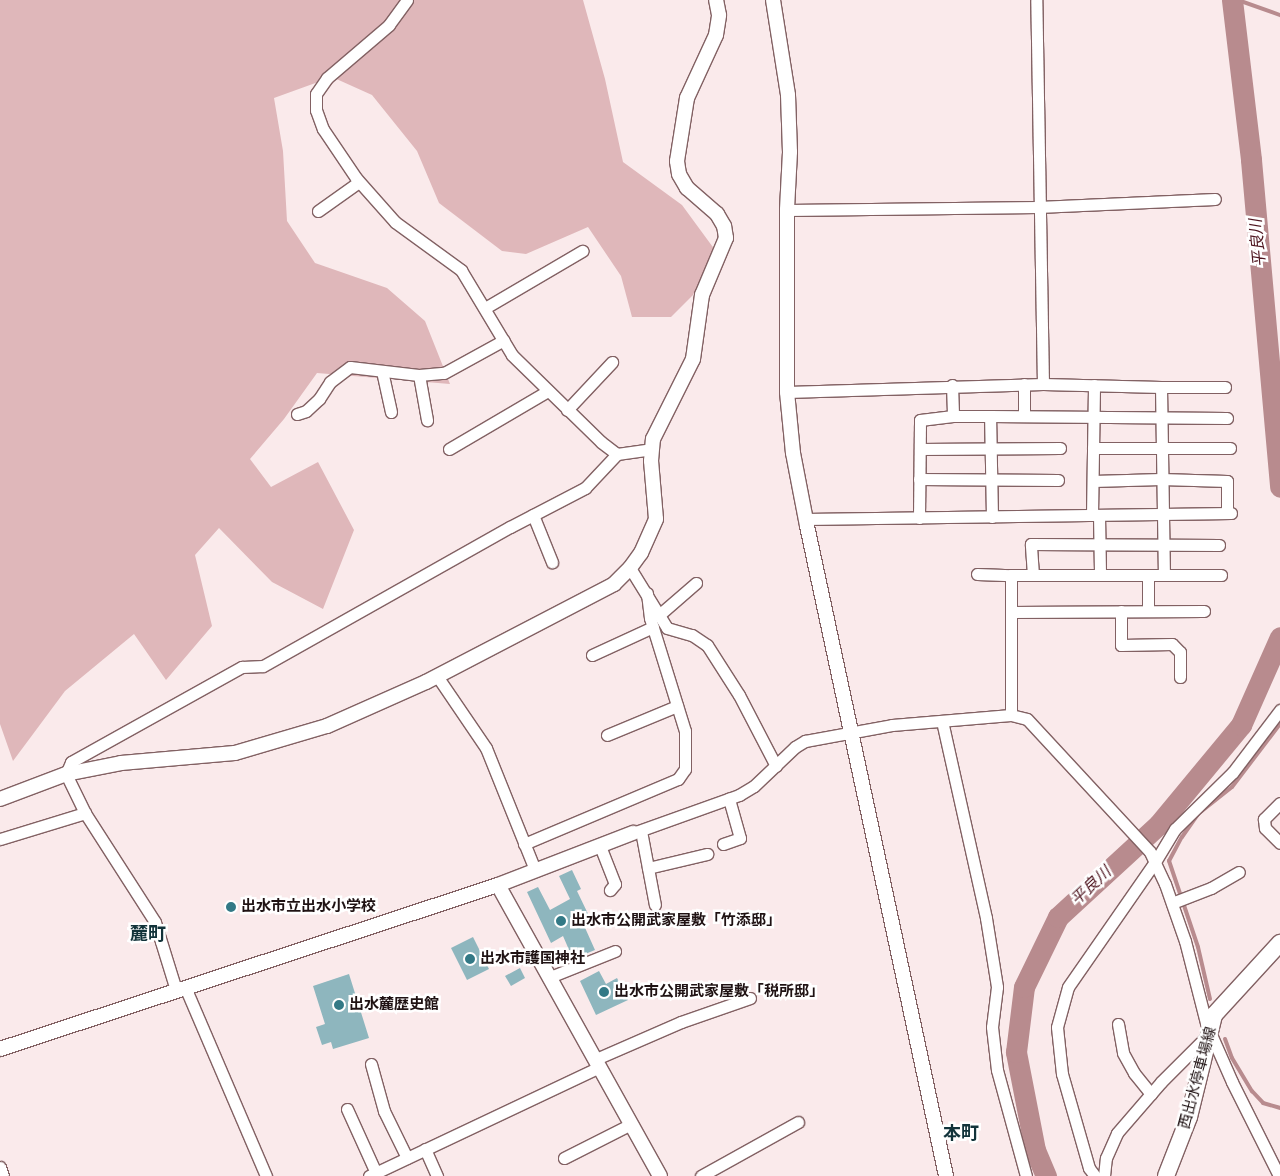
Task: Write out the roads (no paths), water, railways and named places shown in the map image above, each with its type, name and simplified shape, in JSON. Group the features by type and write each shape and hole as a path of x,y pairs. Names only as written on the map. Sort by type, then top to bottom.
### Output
{"main road":[{"name":"西出水停車場線","path":"1166,1176 1188,1117 1214,1015 1280,943"}],"street":[{"path":"407,0 389,25 327,78 316,94 316,110 323,129 359,182 395,222 461,270 512,355 567,410 601,442 617,454"},
{"path":"0,799 66,774 121,763 236,753 327,726 437,676 614,584 630,568 641,553 656,519 651,449 653,438 693,359 702,295 726,238 724,226 717,214 687,188 679,174 677,161 687,98 716,35 719,16 716,0"},
{"path":"773,0 788,95 790,152 787,210 787,392 793,453 805,519 946,1176"},
{"path":"1036,0 1038,207 1043,384"},
{"path":"318,211 359,182"},
{"path":"787,210 1038,207 1215,199"},
{"path":"485,308 582,251"},
{"path":"297,414 306,411 318,400 330,382 350,367 419,375 444,373 504,340"},
{"path":"567,410 612,362"},
{"path":"382,371 391,412"},
{"path":"419,375 427,420"},
{"path":"787,392 1024,384 1225,387"},
{"path":"1024,384 1024,416"},
{"path":"952,385 953,416"},
{"path":"1094,385 1093,481 1100,575"},
{"path":"1161,387 1161,514 1164,575"},
{"path":"449,449 548,391"},
{"path":"918,518 920,420 953,416 1227,418"},
{"path":"990,416 992,516"},
{"path":"920,449 1060,448"},
{"path":"1093,448 1230,448"},
{"path":"266,1176 180,988 155,922 85,813 66,774 70,762 242,667 263,666 533,515 585,488 617,454 651,449"},
{"path":"919,479 1058,480"},
{"path":"805,519 1229,513 1227,481 1161,479 1093,481"},
{"path":"533,515 552,562"},
{"path":"1033,575 1031,544 1219,545"},
{"path":"630,568 667,628 692,635 706,645 739,694 776,766"},
{"path":"977,574 1221,575"},
{"path":"1010,575 1011,715"},
{"path":"1148,575 1148,611"},
{"path":"659,615 696,583"},
{"path":"524,844 678,778 685,768 685,731 653,627 647,593"},
{"path":"1011,612 1204,610"},
{"path":"1120,611 1121,645 1172,644 1180,652 1180,677"},
{"path":"592,655 653,627"},
{"path":"437,676 486,748 535,870"},
{"path":"607,735 677,706"},
{"path":"1095,1176 1090,1168 1062,1074 1057,1027 1068,987 1153,857 1174,829 1233,772 1280,710"},
{"path":"0,1049 180,988 498,885 729,799 754,786 795,747 805,741 851,731 1011,715 1027,719 1153,857 1173,903 1185,941 1199,1000 1211,1032 1232,1082 1279,1176"},
{"path":"942,721 986,918 996,987 992,1027 997,1070 1026,1176"},
{"path":"723,844 740,838 729,799"},
{"path":"1280,803 1264,819 1265,828 1280,843"},
{"path":"0,839 85,813"},
{"path":"637,832 648,868 655,906"},
{"path":"600,846 615,884 610,890"},
{"path":"648,868 707,854"},
{"path":"1173,903 1212,888 1239,872"},
{"path":"498,885 660,1176"},
{"path":"550,977 615,951"},
{"path":"347,1109 372,1174 680,1022 750,998"},
{"path":"1118,1024 1124,1052 1134,1073 1151,1094"},
{"path":"1104,1176 1106,1158 1117,1133 1151,1094 1211,1032"},
{"path":"370,1064 384,1111 407,1158"},
{"path":"701,1176 798,1122"},
{"path":"564,1158 631,1124"},
{"path":"425,1149 437,1176"},
{"path":"0,1167 3,1176"}],"waterway":[{"name":"平良川","path":"1232,0 1251,160 1280,487"},
{"path":"1238,0 1280,15"},
{"name":"平良川","path":"1046,1176 1035,1150 1016,1052 1024,987 1058,917 1159,824 1241,725 1280,637"},
{"path":"1210,999 1198,947 1169,861 1182,837 1198,814 1232,787 1280,724"},
{"path":"1225,1039 1232,1058 1252,1091 1263,1103 1280,1108"}],"place":[{"name":"出水市立出水小学校","path":"231,907"},
{"name":"出水市公開武家屋敷「竹添邸」","path":"561,921"},
{"name":"出水市護国神社","path":"470,959"},
{"name":"出水市公開武家屋敷「税所邸」","path":"604,992"},
{"name":"出水麓歴史館","path":"339,1005"}],"district":[{"name":"麓町","path":"148,935"},
{"name":"本町","path":"961,1134"}]}
